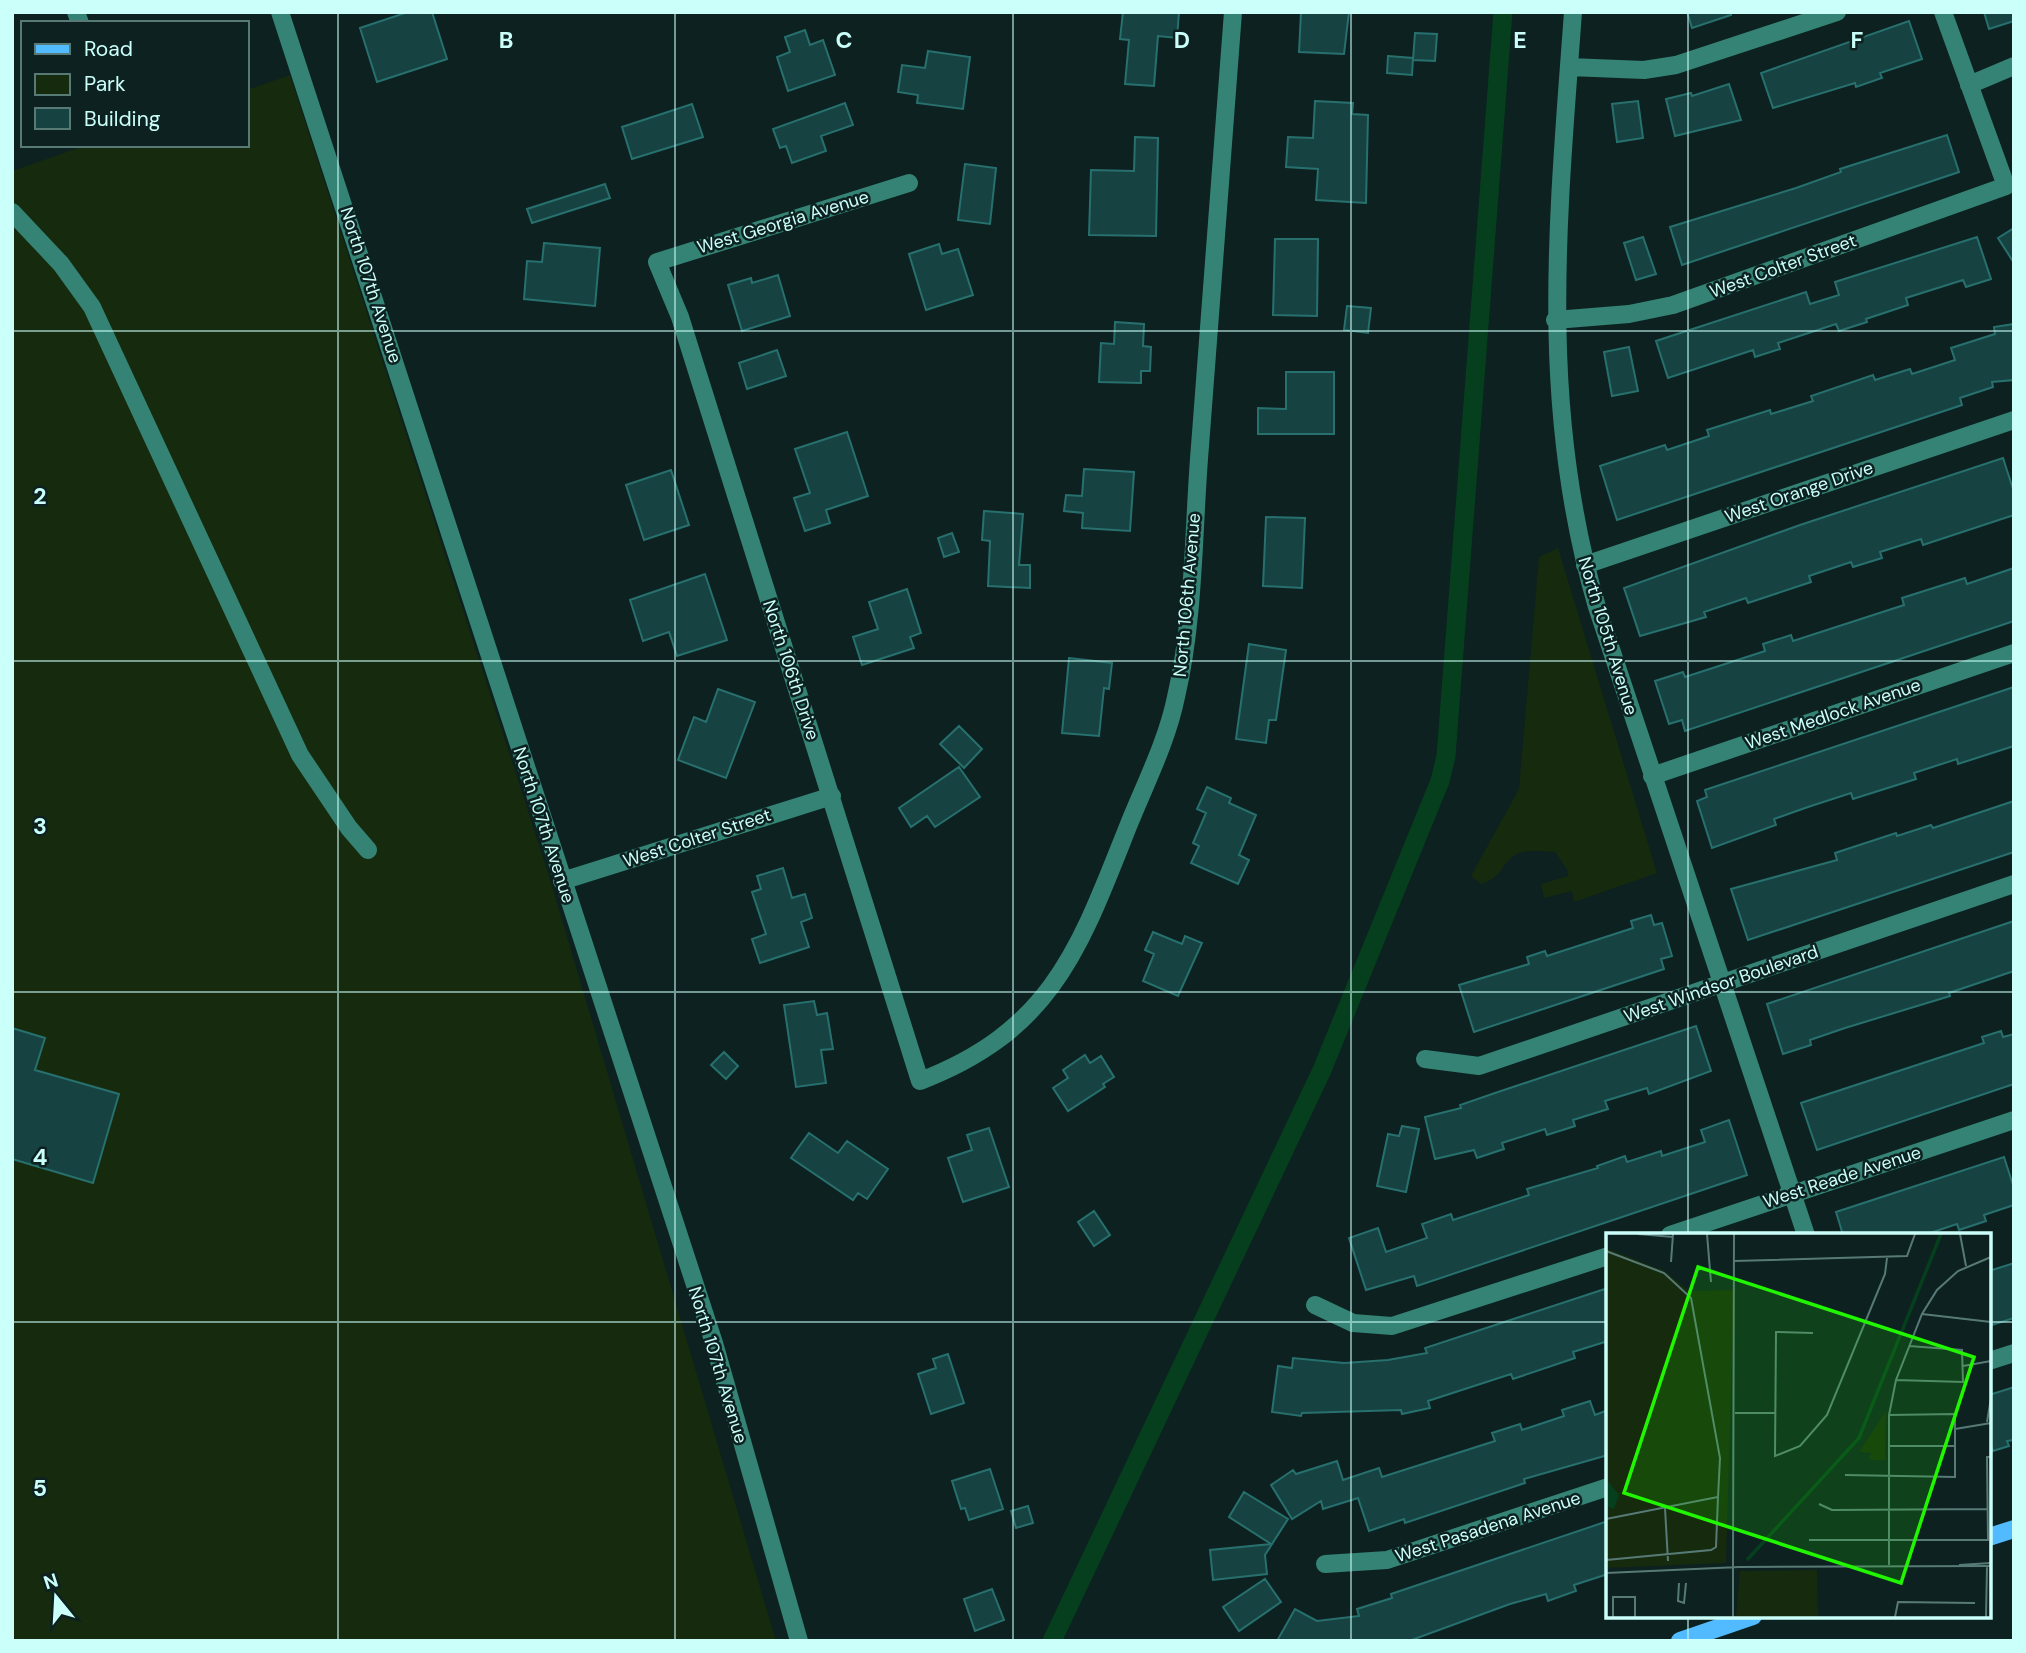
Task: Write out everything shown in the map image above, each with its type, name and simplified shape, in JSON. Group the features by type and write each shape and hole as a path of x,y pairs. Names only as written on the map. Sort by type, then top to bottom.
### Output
{"main road":[{"path":"1991,1536 2014,1529"},
{"path":"1680,1641 1747,1618"}],"street":[{"name":"North 107th Avenue","path":"280,12 400,372 562,881 714,1343 799,1641"},
{"name":"North 106th Avenue","path":"919,1081 985,1051 1017,1027 1041,1002 1066,965 1105,883 1176,698 1189,599 1233,12"},
{"name":"North 105th Avenue","path":"1573,12 1555,252 1555,320 1564,449 1585,565 1652,776 1805,1233"},
{"path":"1569,67 1644,70 1676,65 1837,12"},
{"path":"1943,12 1969,85 2014,66"},
{"name":"West Colter Street","path":"1555,320 1648,312 1673,305 2006,186 1969,85"},
{"name":"West Georgia Avenue","path":"657,262 909,183"},
{"path":"12,212 61,264 92,307 300,755 368,850"},
{"name":"North 106th Drive","path":"657,262 680,317 919,1081"},
{"name":"West Orange Drive","path":"1585,565 2014,419"},
{"name":"West Medlock Avenue","path":"1652,776 2014,653"},
{"name":"West Colter Street","path":"562,881 832,796"},
{"name":"West Windsor Boulevard","path":"1425,1059 1479,1066 2014,884"},
{"name":"West Reade Avenue","path":"1676,1233 2014,1120"},
{"path":"1315,1305 1353,1323 1392,1326 1606,1257"},
{"path":"1991,1360 2014,1353"},
{"name":"West Pasadena Avenue","path":"1325,1564 1387,1560 1606,1488"}],"green space":[{"path":"290,75 549,876 776,1641 12,1641 12,171 81,147 248,147 248,90"},
{"path":"1558,548 1657,873 1574,902 1572,891 1544,898 1541,884 1568,876 1567,869 1555,852 1530,851 1515,855 1494,878 1481,884 1471,876 1519,789 1539,557"}],"building":[{"path":"408,12 432,12 447,59 377,82 360,28"},
{"path":"1123,12 1179,12 1177,38 1158,36 1154,86 1125,84 1129,40 1120,39"},
{"path":"1301,12 1349,12 1344,54 1299,52"},
{"path":"1687,12 1731,12 1731,15 1692,28"},
{"path":"1984,12 2014,12 2014,21 1989,29"},
{"path":"1909,21 1922,59 1880,73 1882,78 1856,87 1855,83 1773,108 1761,73"},
{"path":"805,30 810,45 823,40 835,75 788,91 777,57 790,52 785,37"},
{"path":"1415,33 1437,34 1435,61 1413,60"},
{"path":"928,51 970,57 963,109 917,103 918,95 898,92 902,65 925,68"},
{"path":"1388,56 1413,58 1412,75 1387,73"},
{"path":"1729,84 1741,120 1675,136 1666,99 1691,93 1692,96"},
{"path":"1315,101 1353,103 1352,114 1368,115 1366,203 1316,200 1318,169 1286,167 1288,137 1313,138"},
{"path":"1638,101 1643,138 1617,142 1612,104"},
{"path":"845,103 853,125 821,136 826,151 792,163 786,146 780,148 773,129"},
{"path":"692,104 703,137 632,159 622,127"},
{"path":"1947,135 1959,172 1682,265 1670,227 1796,188 1841,172 1840,169"},
{"path":"1135,137 1158,138 1156,236 1089,235 1091,170 1134,171"},
{"path":"965,164 996,168 990,224 958,220"},
{"path":"605,184 610,198 532,223 527,209"},
{"path":"2014,228 2014,263 1998,238"},
{"path":"1643,237 1656,274 1636,280 1624,243"},
{"path":"1977,237 1991,279 1966,287 1963,280 1906,298 1908,305 1866,319 1867,322 1839,331 1836,324 1778,343 1780,349 1755,357 1753,350 1668,378 1656,341 1806,292 1810,304 1839,295 1835,282"},
{"path":"1275,239 1318,239 1317,316 1273,315"},
{"path":"544,243 600,248 595,306 524,299 527,261 542,262"},
{"path":"939,244 942,254 958,249 973,295 926,310 909,254"},
{"path":"778,275 790,316 742,331 728,285 751,278 752,283"},
{"path":"1347,306 1371,308 1368,333 1344,330"},
{"path":"1115,322 1144,324 1143,346 1151,347 1150,371 1141,371 1141,383 1099,382 1101,343 1114,344"},
{"path":"2014,324 2014,380 1992,382 1993,387 1960,398 1962,405 1617,520 1600,466 1665,445 1667,450 1709,436 1707,430 1770,410 1771,414 1813,401 1811,396 1873,375 1875,380 1910,369 1912,374 1955,360 1951,348 1995,334 1994,327"},
{"path":"1629,347 1638,391 1612,396 1604,352"},
{"path":"777,350 786,376 747,389 739,363"},
{"path":"1286,372 1334,372 1334,434 1258,434 1258,408 1286,409"},
{"path":"847,432 868,496 826,510 830,523 805,531 794,498 810,493 795,449"},
{"path":"2003,458 2014,492 2014,515 1923,545 1921,539 1880,552 1882,558 1853,567 1851,562 1809,576 1811,582 1748,603 1746,598 1704,612 1706,617 1640,636 1624,588 1800,525"},
{"path":"1084,469 1134,472 1130,531 1082,528 1083,513 1064,511 1066,495 1082,496"},
{"path":"671,470 689,525 644,540 626,485"},
{"path":"984,511 1023,514 1019,565 1030,565 1030,588 988,586 990,541 982,540"},
{"path":"1266,517 1305,518 1302,588 1263,586"},
{"path":"952,533 959,552 944,557 938,538"},
{"path":"2014,568 2014,621 1685,731 1682,720 1669,724 1655,681 1683,672 1685,677 1765,651 1763,644 1791,635 1793,641 1904,605 1902,598 1965,578 1967,584"},
{"path":"705,574 727,640 677,656 669,632 643,641 630,600"},
{"path":"907,589 921,633 910,637 914,648 862,665 853,637 878,629 869,602"},
{"path":"1249,644 1286,650 1276,720 1269,720 1266,743 1236,739"},
{"path":"1069,658 1112,663 1109,689 1104,688 1099,736 1062,733"},
{"path":"2014,687 2014,746 1958,764 1957,759 1914,773 1916,779 1853,799 1851,793 1808,807 1774,819 1776,825 1712,848 1697,801 1707,797 1705,790"},
{"path":"718,689 755,702 726,778 678,760 694,717 706,722"},
{"path":"959,726 982,749 964,768 940,744"},
{"path":"959,767 980,797 935,827 927,816 911,827 899,808"},
{"path":"1207,787 1231,798 1229,803 1256,815 1239,855 1249,860 1238,884 1191,863 1199,846 1193,843 1206,813 1197,809"},
{"path":"2014,801 2014,852 1748,940 1731,889 1837,860 1835,853 1896,833 1897,836 1931,825 1933,828"},
{"path":"783,868 792,898 805,894 812,918 801,922 809,947 760,963 752,939 766,934 752,892 761,889 757,876"},
{"path":"1651,915 1654,925 1662,923 1672,956 1661,959 1664,969 1474,1032 1459,985 1529,964 1527,957 1545,951 1547,956 1633,928 1631,921"},
{"path":"2014,921 2014,971 1949,993 1950,996 1810,1040 1811,1045 1783,1054 1767,1004"},
{"path":"1153,932 1182,944 1185,936 1202,943 1178,996 1143,981 1154,954 1145,950"},
{"path":"814,1001 817,1015 827,1013 833,1049 821,1050 826,1083 796,1087 784,1005"},
{"path":"1696,1026 1711,1071 1649,1094 1647,1088 1605,1101 1608,1109 1573,1120 1575,1126 1547,1135 1545,1129 1502,1143 1504,1149 1477,1158 1474,1150 1435,1159 1425,1117 1461,1108 1460,1105"},
{"path":"12,1028 45,1038 35,1070 119,1094 93,1183 12,1159"},
{"path":"2001,1031 2003,1037 2014,1034 2014,1084 1817,1150 1801,1103 1984,1043 1982,1037"},
{"path":"724,1052 738,1066 726,1079 711,1065"},
{"path":"1085,1055 1090,1063 1101,1056 1114,1077 1103,1084 1105,1087 1068,1111 1053,1088 1068,1078 1063,1070"},
{"path":"1729,1120 1747,1175 1417,1286 1414,1276 1366,1290 1349,1238 1378,1228 1386,1252 1427,1238 1422,1224 1451,1214 1453,1220 1529,1195 1527,1189 1598,1168 1597,1166 1625,1156 1627,1162 1661,1151 1662,1156 1705,1142 1701,1130"},
{"path":"1402,1126 1419,1129 1406,1192 1377,1186 1388,1134 1399,1136"},
{"path":"989,1128 1009,1187 963,1202 948,1158 972,1150 967,1135"},
{"path":"809,1133 838,1153 847,1141 888,1169 867,1199 858,1193 853,1200 791,1158"},
{"path":"2004,1157 2014,1188 2014,1205 1984,1215 1986,1221 1959,1230 1957,1224 1930,1233 1842,1233 1836,1212"},
{"path":"1094,1211 1110,1235 1094,1246 1078,1222"},
{"path":"2014,1263 2014,1318 1991,1325 1991,1270"},
{"path":"1606,1289 1606,1342 1573,1352 1575,1358 1513,1379 1511,1374 1428,1401 1430,1408 1402,1414 1401,1410 1302,1413 1301,1416 1272,1412 1278,1366 1292,1368 1293,1358 1344,1363 1388,1360 1427,1353 1425,1348"},
{"path":"948,1354 964,1403 931,1414 918,1374 936,1368 933,1359"},
{"path":"2014,1387 2014,1440 2007,1441 2009,1446 1993,1451 1991,1446 1991,1394"},
{"path":"1590,1401 1595,1415 1606,1411 1606,1456 1524,1479 1525,1483 1405,1523 1404,1519 1369,1531 1358,1498 1323,1509 1321,1501 1292,1519 1271,1485 1293,1470 1296,1474 1337,1461 1343,1480 1379,1468 1382,1477 1495,1441 1492,1433 1520,1424 1522,1430 1564,1416 1562,1410"},
{"path":"990,1469 1003,1509 969,1520 965,1508 961,1509 952,1481"},
{"path":"1244,1492 1288,1519 1265,1555 1267,1574 1213,1580 1210,1550 1271,1544 1229,1517"},
{"path":"1028,1506 1033,1523 1016,1528 1011,1511"},
{"path":"1606,1522 1606,1575 1574,1585 1576,1591 1548,1601 1546,1594 1510,1604 1409,1641 1277,1641 1295,1609 1317,1621 1359,1616 1357,1609 1392,1598 1391,1594"},
{"path":"1265,1579 1281,1602 1239,1631 1223,1607"},
{"path":"992,1589 1004,1620 975,1631 964,1599"}],"waterway":[{"path":"1052,1641 1322,1070 1440,781 1446,756 1503,12"}]}
